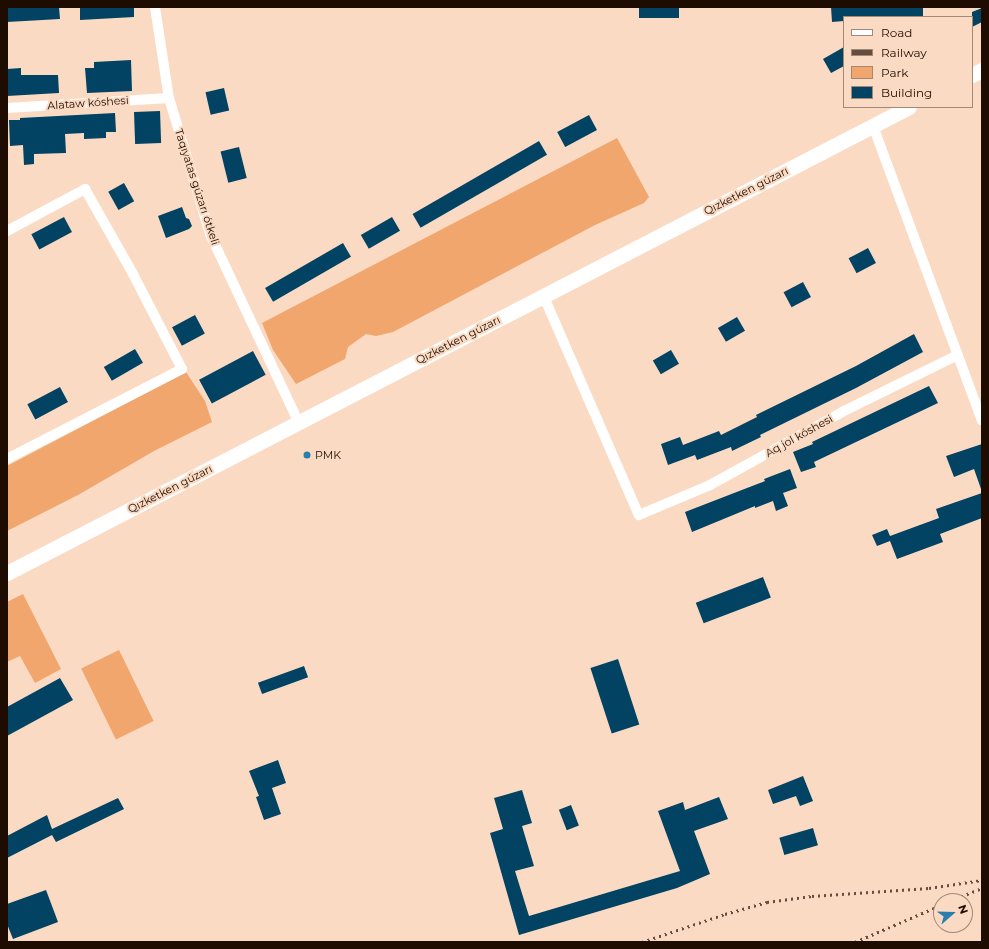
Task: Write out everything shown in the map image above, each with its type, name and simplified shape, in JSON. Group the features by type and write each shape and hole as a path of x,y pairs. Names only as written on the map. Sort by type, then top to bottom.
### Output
{"street":[{"name":"Taqıyatas gúzarı ótkeli","path":"155,7 169,98 210,234 299,422"},
{"path":"973,74 982,70"},
{"name":"Alataw kóshesi","path":"7,108 169,98"},
{"name":"Qızketken gúzarı","path":"7,573 544,297 907,108"},
{"path":"873,126 982,420"},
{"path":"7,231 85,189 134,274 182,369 7,459"},
{"name":"Aq jol kóshesi","path":"544,297 639,514 710,485 842,412 958,355"}],"green space":[{"path":"617,138 649,197 644,203 595,225 393,332 376,336 366,334 348,347 345,359 296,384 273,350 262,323"},
{"path":"186,372 205,401 212,422 154,451 78,495 7,531 7,466"},
{"path":"23,594 61,669 35,683 20,656 7,662 7,602"},
{"path":"119,650 154,721 116,739 81,668"}],"building":[{"path":"7,7 59,7 60,19 7,22"},
{"path":"80,7 134,7 134,17 80,20"},
{"path":"639,7 679,7 679,18 639,18"},
{"path":"831,7 923,7 923,16 843,16 843,21 832,22"},
{"path":"982,8 982,22 973,26 973,16 972,12"},
{"path":"843,48 843,67 831,73 823,59"},
{"path":"131,60 132,91 87,93 85,68 94,68 94,62"},
{"path":"21,68 21,75 58,75 59,93 7,96 7,69"},
{"path":"224,88 229,110 211,115 205,92"},
{"path":"160,111 161,143 135,144 134,112"},
{"path":"115,113 116,132 106,132 106,138 84,139 84,133 65,134 66,153 34,154 34,164 24,165 23,145 10,146 9,120 20,120 20,118"},
{"path":"589,115 597,130 565,147 557,132"},
{"path":"539,141 547,155 421,228 413,214"},
{"path":"239,147 247,178 228,183 221,152"},
{"path":"124,183 134,201 118,210 108,192"},
{"path":"182,207 186,218 189,219 192,226 189,229 166,238 158,216"},
{"path":"64,217 72,232 39,249 31,234"},
{"path":"392,217 400,231 369,249 361,235"},
{"path":"343,243 351,257 273,302 265,288"},
{"path":"868,248 876,263 857,273 849,258"},
{"path":"803,282 811,297 792,307 784,292"},
{"path":"195,315 205,334 182,346 172,327"},
{"path":"737,317 745,331 726,342 718,328"},
{"path":"914,334 923,352 856,388 760,435 761,437 732,451 731,447 697,460 695,455 668,465 661,444 680,437 683,445 719,431 721,435 757,417 756,415 856,366"},
{"path":"135,349 143,363 112,381 104,367"},
{"path":"671,350 679,364 661,374 653,360"},
{"path":"253,351 266,375 212,403 199,380"},
{"path":"929,386 938,403 814,462 816,467 801,472 793,452 813,444 812,442"},
{"path":"60,387 68,402 35,419 27,404"},
{"path":"982,444 981,489 974,469 954,477 946,456"},
{"path":"790,469 797,488 783,493 788,506 776,511 773,501 755,508 755,506 692,532 685,512 765,481 764,479"},
{"path":"982,493 982,518 940,534 943,542 897,559 890,541 877,546 872,535 887,529 890,536 939,518 936,509"},
{"path":"763,577 771,598 704,623 696,603"},
{"path":"618,659 639,725 612,734 590,668"},
{"path":"304,666 308,677 262,694 258,683"},
{"path":"60,678 73,700 7,736 7,707"},
{"path":"278,760 286,783 272,788 281,814 264,820 256,797 259,796 249,771"},
{"path":"803,776 813,801 800,806 796,796 773,804 768,790"},
{"path":"522,790 532,823 522,826 534,866 515,871 529,916 680,871 658,811 683,802 685,810 719,797 728,819 694,831 710,874 677,888 519,935 490,833 503,829 494,798"},
{"path":"118,798 124,809 56,842 52,835 7,858 7,836 47,815 52,829"},
{"path":"571,805 579,826 567,830 559,810"},
{"path":"813,828 818,845 784,855 779,838"},
{"path":"46,890 58,922 13,939 7,924 7,904"}],"railway":[{"path":"642,942 725,914 767,902 812,896 929,888 982,880"},
{"path":"970,893 982,888"},
{"path":"855,942 933,908"}],"place":[{"name":"PMK","path":"307,455"}]}
